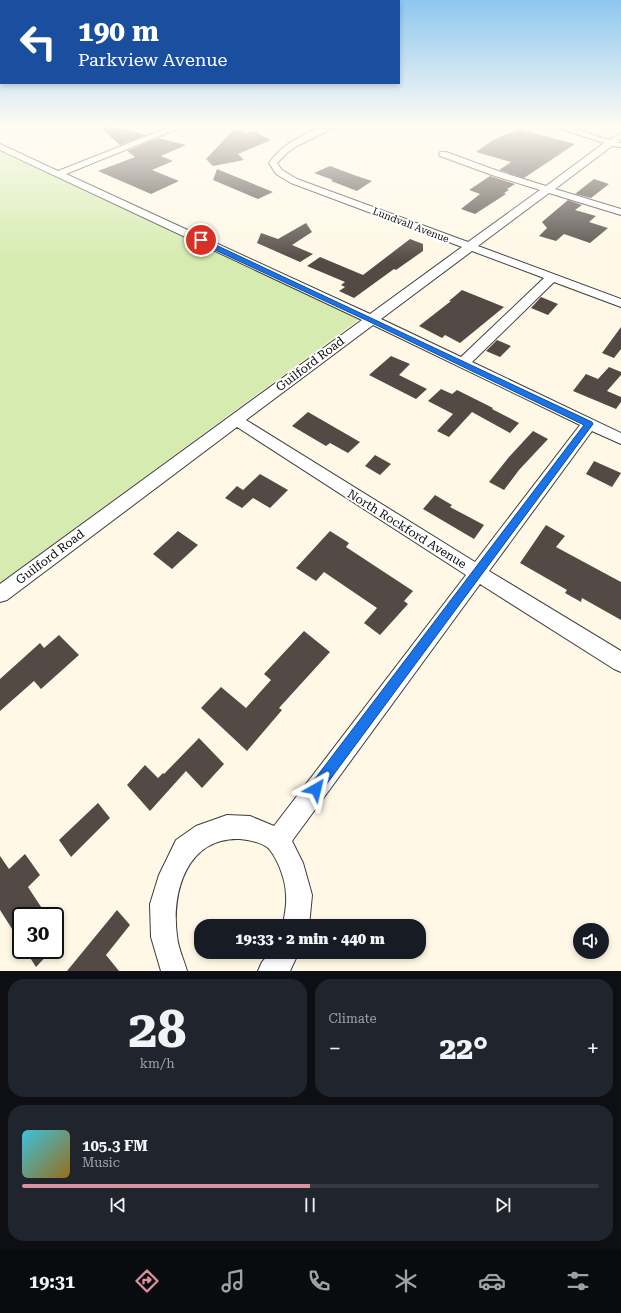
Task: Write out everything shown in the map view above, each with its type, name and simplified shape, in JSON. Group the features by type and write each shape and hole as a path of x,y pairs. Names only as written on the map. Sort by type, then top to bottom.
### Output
{"street":[{"path":"52,171 621,439"},
{"path":"58,174 65,171"},
{"name":"Lundvall Avenue","path":"279,171 294,181 621,303"},
{"path":"490,171 621,212"},
{"name":"Guilford Road","path":"0,594 573,171"},
{"path":"462,364 552,277"},
{"name":"North Rockford Avenue","path":"236,420 477,574 621,662"},
{"path":"278,840 589,424"},
{"path":"174,971 164,937 163,904 171,874 185,849 204,834 227,827 250,828 278,840 291,863 299,895 297,919"},
{"path":"271,971 282,959"}],"green space":[{"path":"0,171 44,171 357,313 361,318 0,583"}],"building":[{"path":"99,171 155,171 179,181 151,194"},
{"path":"216,171 223,171 273,192 258,199 213,180"},
{"path":"318,171 344,171 372,181 357,191 314,173"},
{"path":"503,171 534,171 524,178"},
{"path":"490,176 515,184 507,189 509,190 504,193 506,194 475,214 461,209 480,194 469,190"},
{"path":"594,179 609,184 591,198 575,194"},
{"path":"568,200 582,205 575,210 596,216 589,222 608,228 590,243 564,234 556,241 539,236 547,228 542,222"},
{"path":"306,223 312,232 292,245 313,254 300,262 257,243 261,233 278,239"},
{"path":"410,239 423,244 423,251 396,270 394,269 354,298 339,291 345,287 341,285 345,282 307,266 320,257 363,275"},
{"path":"462,290 504,307 460,343 445,335 442,338 419,326 451,301 449,301"},
{"path":"541,297 558,304 548,315 531,308"},
{"path":"621,327 621,349 614,358 602,353"},
{"path":"497,340 511,346 500,357 486,351"},
{"path":"391,356 410,364 399,375 427,389 416,399 369,375"},
{"path":"609,367 621,372 621,375 607,391 621,397 621,402 616,409 573,391 586,374 598,379"},
{"path":"441,389 452,394 457,390 519,423 510,433 472,412 449,437 437,431 453,414 428,401"},
{"path":"308,412 360,442 348,453 330,443 326,446 292,426"},
{"path":"533,431 548,439 519,470 504,490 489,482 509,457"},
{"path":"375,455 391,464 380,475 365,466"},
{"path":"594,461 621,473 612,487 586,474"},
{"path":"260,474 288,490 270,508 253,498 242,508 225,498 237,486 243,490"},
{"path":"435,495 452,505 450,507 484,525 474,539 423,509"},
{"path":"546,525 565,536 556,547 621,582 621,620 582,598 581,602 565,593 567,590 520,563"},
{"path":"178,531 198,545 172,569 153,554"},
{"path":"330,531 349,543 346,547 413,591 404,601 408,604 380,635 364,623 377,608 324,572 316,581 296,568"},
{"path":"304,631 330,652 279,708 282,710 247,751 201,708 221,687 246,708 271,680 264,674"},
{"path":"59,635 79,655 41,689 34,681 0,711 0,679 40,643 44,648"},
{"path":"199,738 224,764 202,788 186,771 150,811 127,785 145,765 158,778 163,773 164,774"},
{"path":"98,803 110,818 71,857 59,840"},
{"path":"25,854 40,875 28,887 41,907 12,907 12,929 0,910 0,856 9,869"},
{"path":"117,910 130,925 106,955 119,971 67,971"},
{"path":"31,959 44,959 36,967"}],"route":[{"path":"201,240 589,424 316,789"}]}
